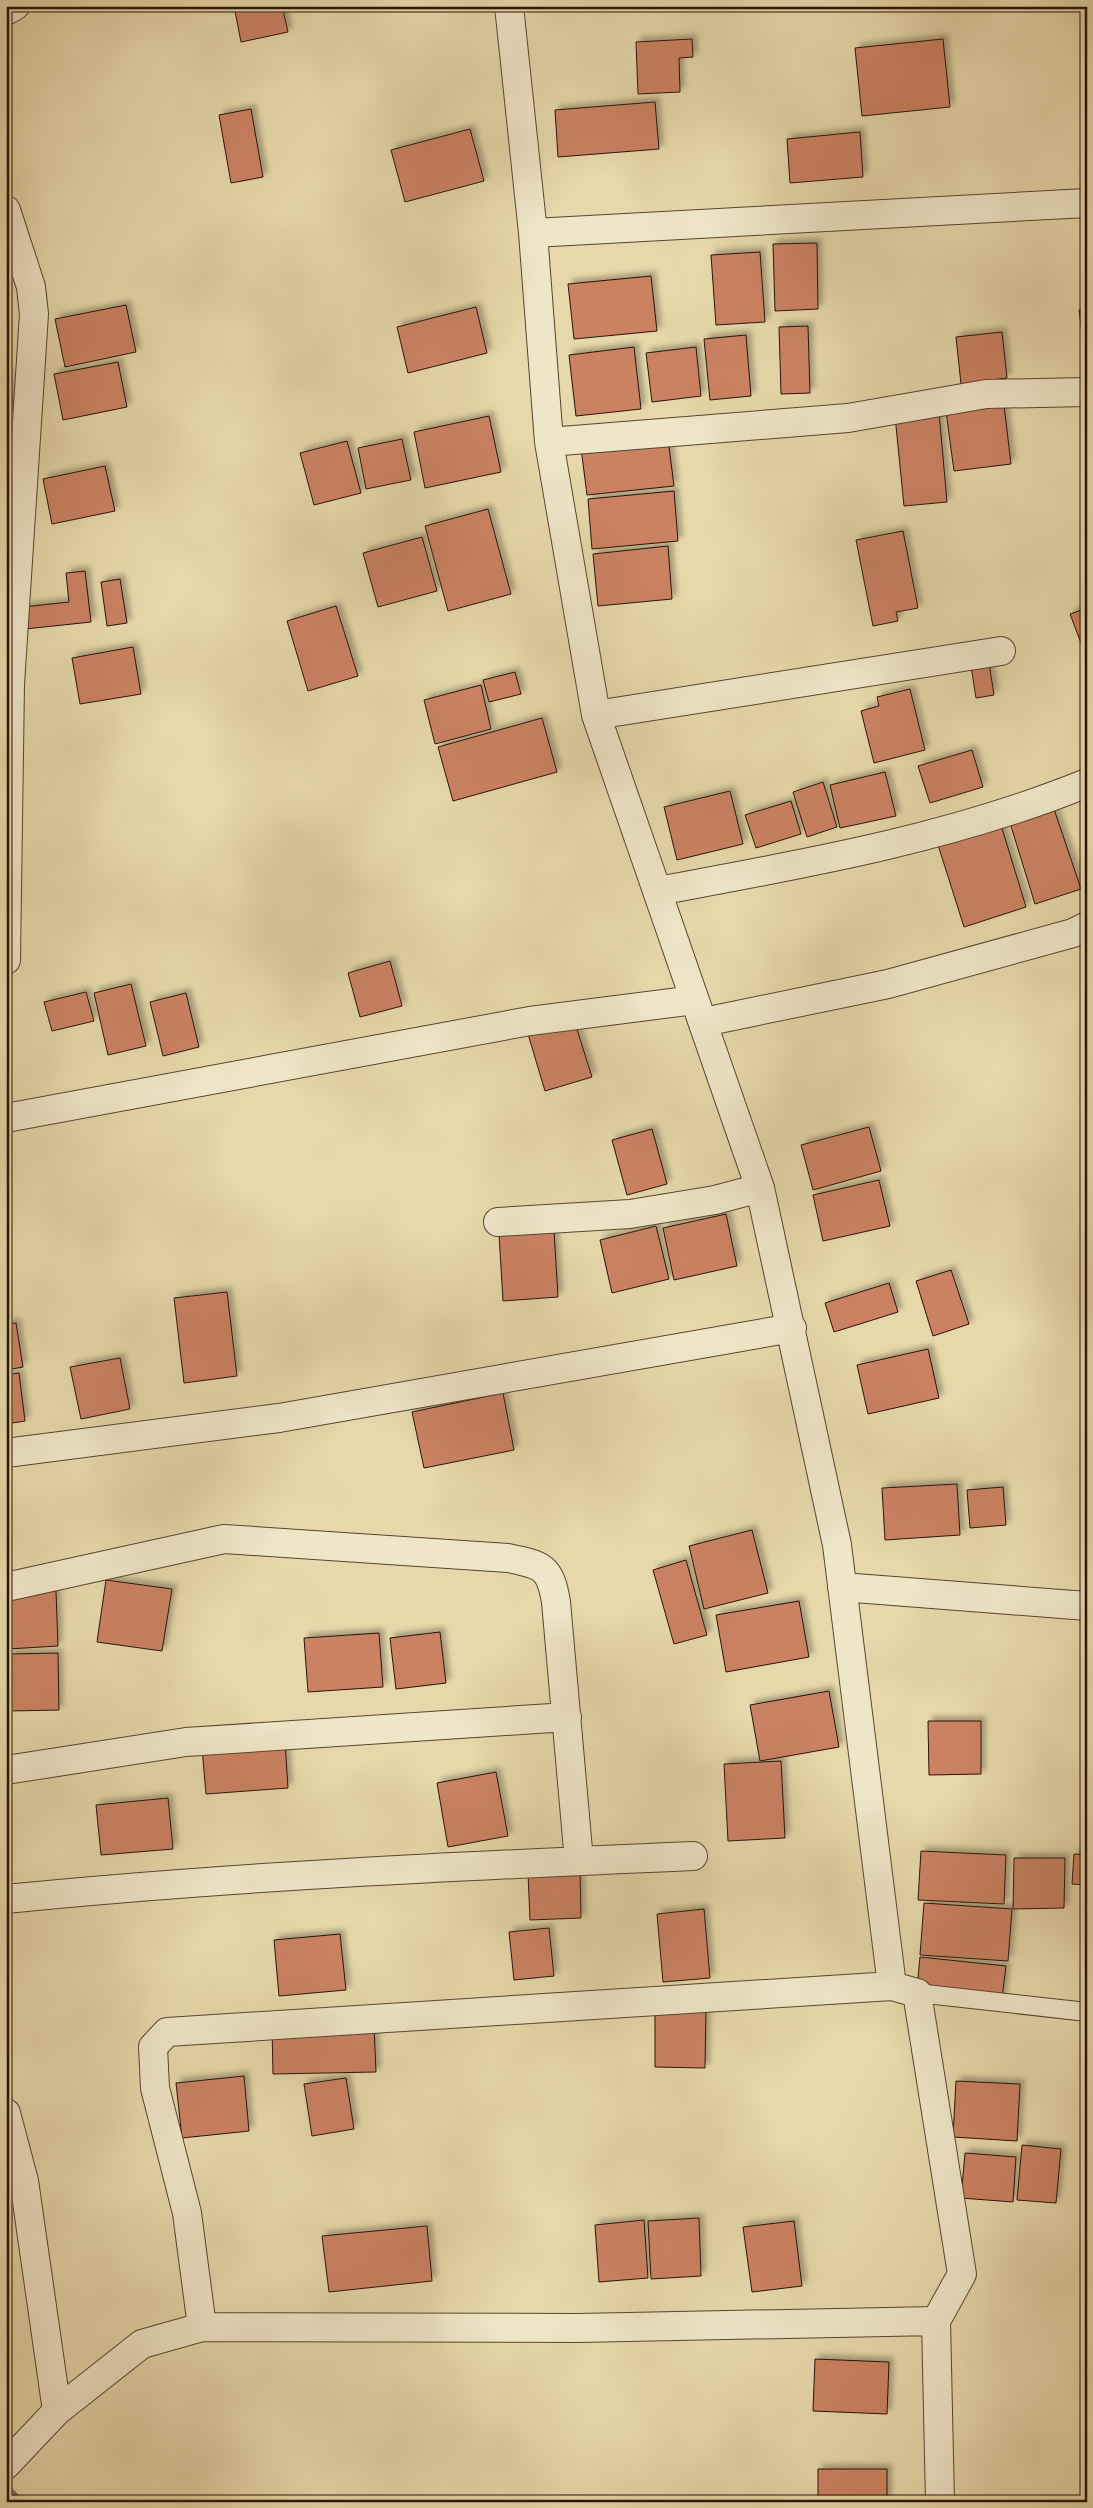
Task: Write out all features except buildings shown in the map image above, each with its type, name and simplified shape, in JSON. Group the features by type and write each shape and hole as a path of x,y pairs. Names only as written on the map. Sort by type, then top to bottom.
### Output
{"street":[{"path":"6,11 15,6"},
{"path":"509,6 534,233 550,442 596,715 760,1188 792,1328 837,1545 905,1989 962,2274 936,2321 940,2502"},
{"path":"534,233 1087,203"},
{"path":"6,210 31,287 34,314 8,685 6,960"},
{"path":"550,442 848,418 986,394 1087,392"},
{"path":"596,715 1001,651"},
{"path":"658,891 840,858 963,825 1046,800 1087,783"},
{"path":"6,1118 530,1021 699,1011 888,984 1064,936 1087,926"},
{"path":"498,1222 630,1214 715,1200 760,1188"},
{"path":"6,1453 279,1418 792,1328"},
{"path":"6,1587 224,1539 508,1558 537,1564 552,1579 568,1717 579,1861"},
{"path":"842,1587 1087,1606"},
{"path":"6,1770 186,1742 568,1717"},
{"path":"6,1899 109,1889 400,1870 694,1856"},
{"path":"202,2327 187,2213 155,2088 153,2047 167,2032 905,1989"},
{"path":"6,2113 24,2181 57,2411"},
{"path":"6,2465 57,2411 142,2344 202,2327 578,2328 936,2321"}],"lane":[{"path":"905,1989 1087,2012"}],"waterway":[{"path":"6,2490 18,2502"}]}
